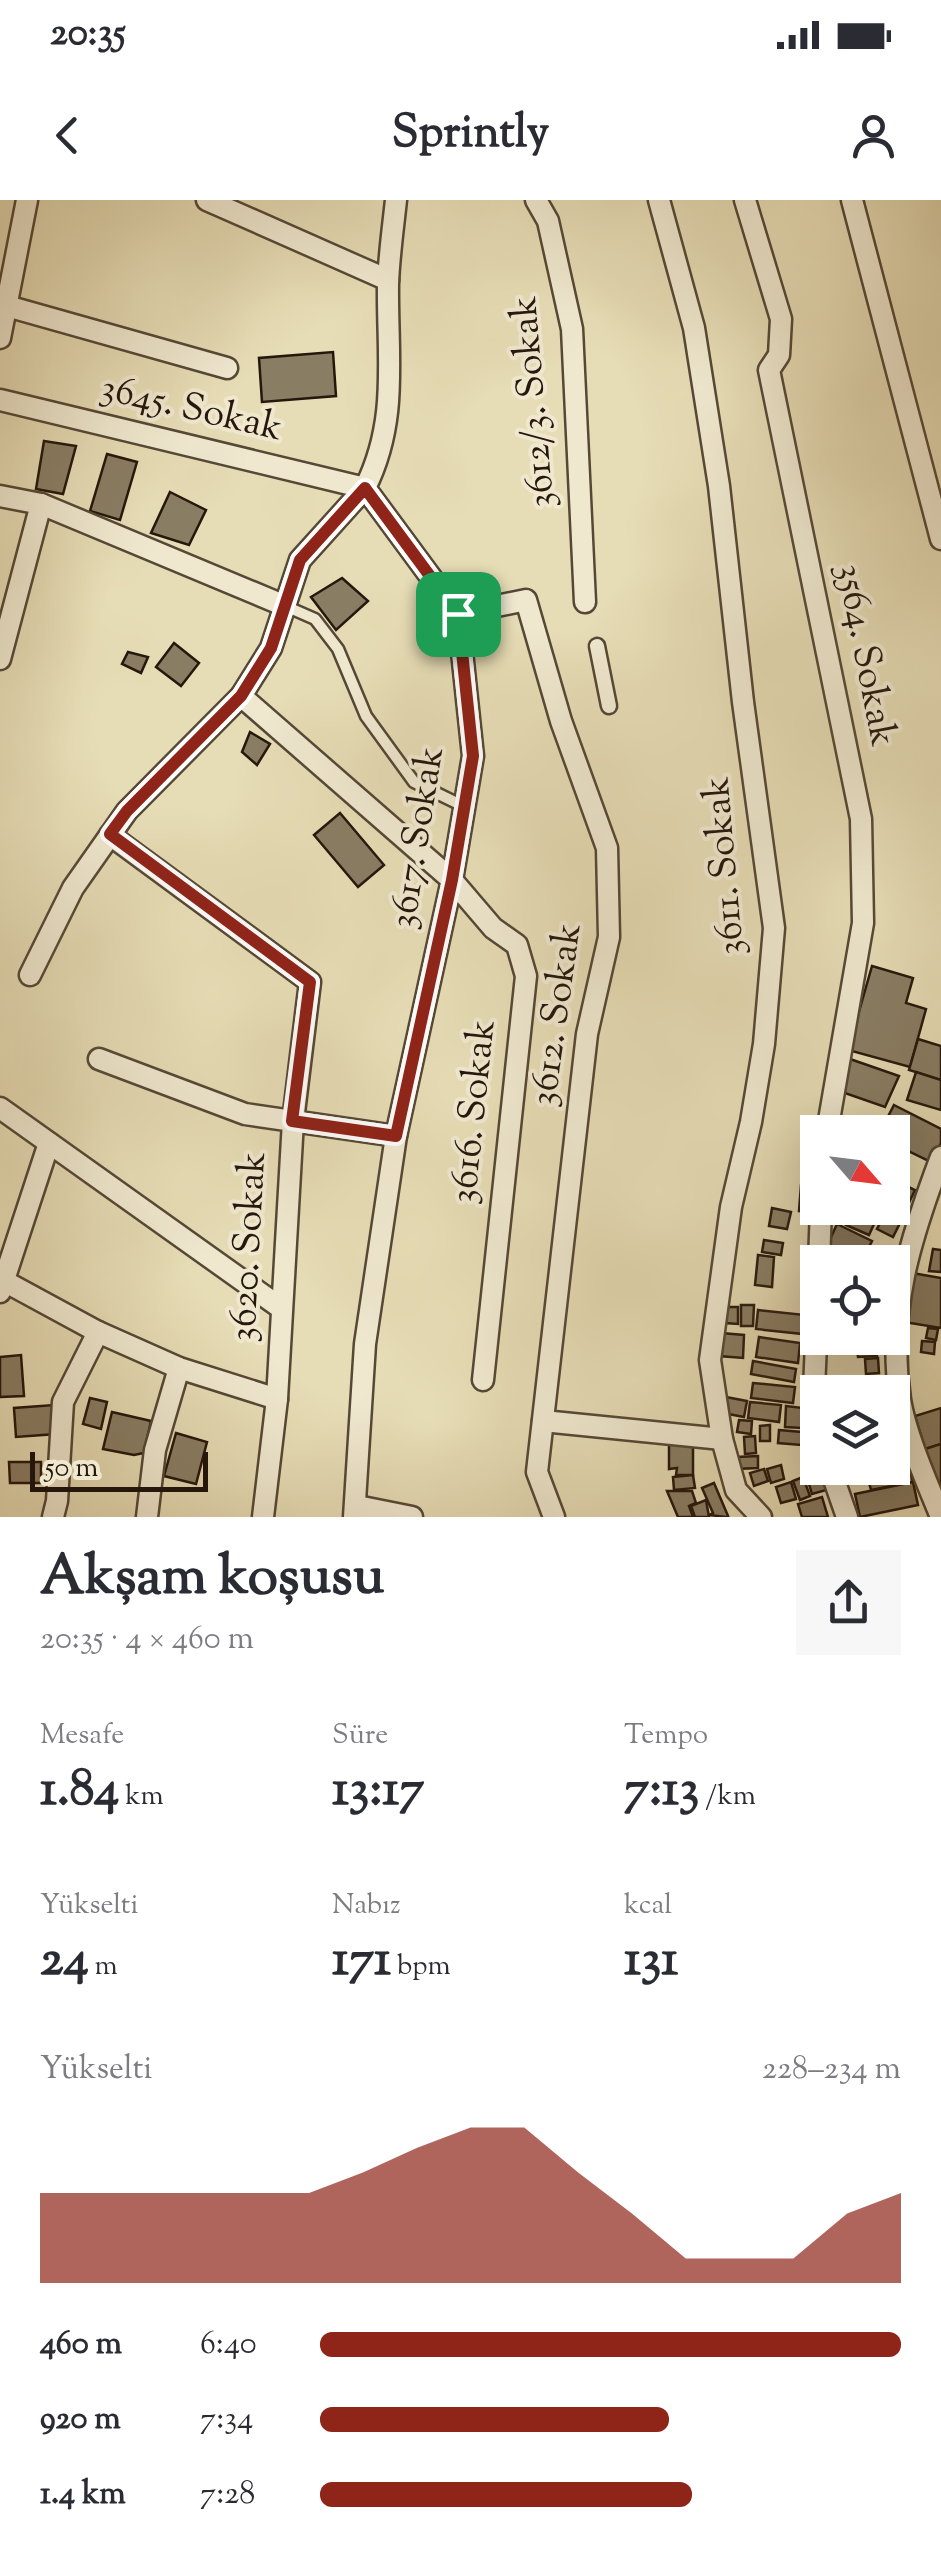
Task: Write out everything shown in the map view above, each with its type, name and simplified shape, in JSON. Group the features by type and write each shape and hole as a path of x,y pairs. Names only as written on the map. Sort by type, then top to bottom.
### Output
{"street":[{"path":"0,338 27,200 19,200"},
{"path":"207,200 388,280"},
{"path":"30,975 72,888 127,811 241,696 271,648 300,560 365,488 376,466 389,419 388,280 396,200"},
{"name":"3612/3. Sokak","path":"536,200 548,221 572,329 584,602"},
{"name":"3611. Sokak","path":"660,200 694,328 720,486 743,702 774,928 764,1044 731,1207 710,1360 722,1439 736,1490 760,1517"},
{"name":"3564. Sokak","path":"744,200 781,319 779,356 768,370 861,819 864,924 829,1115"},
{"path":"852,200 941,538"},
{"path":"4,305 227,368"},
{"name":"3645. Sokak","path":"0,400 365,488"},
{"path":"365,488 458,614"},
{"path":"0,496 41,504 283,605"},
{"path":"0,660 7,610 41,504"},
{"name":"3612. Sokak","path":"458,614 526,600 561,721 607,848 609,937 587,1034 537,1472 554,1517"},
{"name":"3617. Sokak","path":"355,1511 365,1344 396,1136 452,880 473,756 458,614"},
{"path":"597,646 609,706"},
{"name":"3616. Sokak","path":"241,696 452,880 493,928 517,946 526,976 483,1380"},
{"name":"3620. Sokak","path":"110,834 310,982 292,1121 277,1399 263,1517"},
{"path":"98,1059 245,1114 396,1136"},
{"path":"0,1108 281,1308"},
{"path":"49,1143 2,1287 180,1368 277,1399"},
{"path":"940,1517 900,1401 897,1325 905,1257 941,1158"},
{"path":"54,1517 63,1402 98,1332"},
{"path":"148,1517 154,1450 180,1368"},
{"path":"543,1421 722,1439"},
{"path":"836,1485 847,1517"},
{"path":"355,1511 412,1517"}],"lane":[{"path":"283,605 314,619 338,649 366,716 414,782 464,807"}],"building":[{"path":"333,352 336,396 262,402 259,358"},
{"path":"44,441 76,446 63,494 36,489"},
{"path":"107,454 137,462 120,520 90,511"},
{"path":"170,492 206,510 189,545 151,533"},
{"path":"342,578 368,601 336,630 311,597"},
{"path":"174,643 199,663 181,686 156,667"},
{"path":"128,652 148,657 141,673 122,664"},
{"path":"250,732 270,744 257,765 242,752"},
{"path":"340,813 384,865 358,887 314,835"},
{"path":"872,966 913,978 906,1003 926,1009 910,1067 848,1050"},
{"path":"918,1039 941,1046 941,1080 909,1070"},
{"path":"850,1059 899,1076 885,1107 839,1091"},
{"path":"916,1072 941,1080 941,1110 907,1100"},
{"path":"894,1105 941,1129 941,1143 931,1162 910,1152 910,1115 889,1115"},
{"path":"772,1208 791,1212 787,1229 769,1226"},
{"path":"837,1225 872,1241 870,1245 828,1244"},
{"path":"846,1225 874,1225 869,1235"},
{"path":"879,1225 899,1225 893,1237 877,1229"},
{"path":"764,1240 783,1243 781,1255 762,1252"},
{"path":"933,1249 941,1250 941,1272 929,1271"},
{"path":"758,1255 774,1257 772,1287 755,1285"},
{"path":"912,1273 941,1278 941,1328 910,1323"},
{"path":"741,1305 754,1305 753,1326 741,1326"},
{"path":"725,1307 738,1307 738,1324 725,1323"},
{"path":"758,1310 800,1314 800,1334 756,1329"},
{"path":"928,1328 938,1329 936,1340 926,1338"},
{"path":"721,1333 744,1335 743,1358 719,1356"},
{"path":"759,1337 800,1343 798,1363 756,1357"},
{"path":"922,1341 935,1342 934,1354 921,1352"},
{"path":"21,1355 24,1396 0,1397 0,1357"},
{"path":"878,1358 879,1373 866,1374 865,1359"},
{"path":"753,1361 796,1369 794,1382 751,1374"},
{"path":"753,1383 795,1387 793,1403 751,1398"},
{"path":"726,1397 747,1401 744,1417 723,1413"},
{"path":"90,1398 107,1402 101,1429 83,1424"},
{"path":"750,1402 781,1405 779,1422 748,1418"},
{"path":"54,1405 56,1434 16,1437 14,1408"},
{"path":"786,1406 800,1408 800,1428 785,1427"},
{"path":"941,1408 941,1444 925,1449 915,1416"},
{"path":"112,1412 151,1421 144,1453 103,1449"},
{"path":"739,1420 752,1421 751,1434 737,1432"},
{"path":"770,1425 770,1441 760,1441 760,1426"},
{"path":"779,1430 800,1432 800,1445 778,1443"},
{"path":"176,1433 207,1442 196,1484 164,1476"},
{"path":"755,1436 756,1453 745,1454 744,1437"},
{"path":"669,1440 693,1440 693,1475 676,1475 677,1468 669,1469"},
{"path":"941,1444 941,1491 938,1491 925,1449"},
{"path":"758,1456 758,1468 736,1469 736,1457"},
{"path":"9,1462 41,1462 41,1483 10,1483"},
{"path":"781,1465 784,1479 771,1483 767,1469"},
{"path":"764,1469 768,1481 754,1486 750,1473"},
{"path":"693,1475 695,1488 674,1490 673,1477"},
{"path":"800,1478 800,1485 806,1485 810,1496 800,1500 793,1481"},
{"path":"791,1482 796,1499 781,1503 776,1487"},
{"path":"913,1482 918,1505 860,1517 855,1494"},
{"path":"714,1483 726,1517 709,1515 713,1513 702,1488"},
{"path":"809,1485 829,1485 830,1489 812,1494"},
{"path":"870,1485 897,1485 871,1490"},
{"path":"667,1491 692,1491 696,1503 689,1506 693,1517 678,1517"},
{"path":"822,1497 828,1517 802,1517 798,1504"},
{"path":"706,1500 709,1517 695,1517 691,1506"}],"route":[{"path":"365,488 458,614 473,756 452,880 396,1136 292,1121 310,982 110,834 127,811 241,696 271,648 300,560 365,488"}]}
